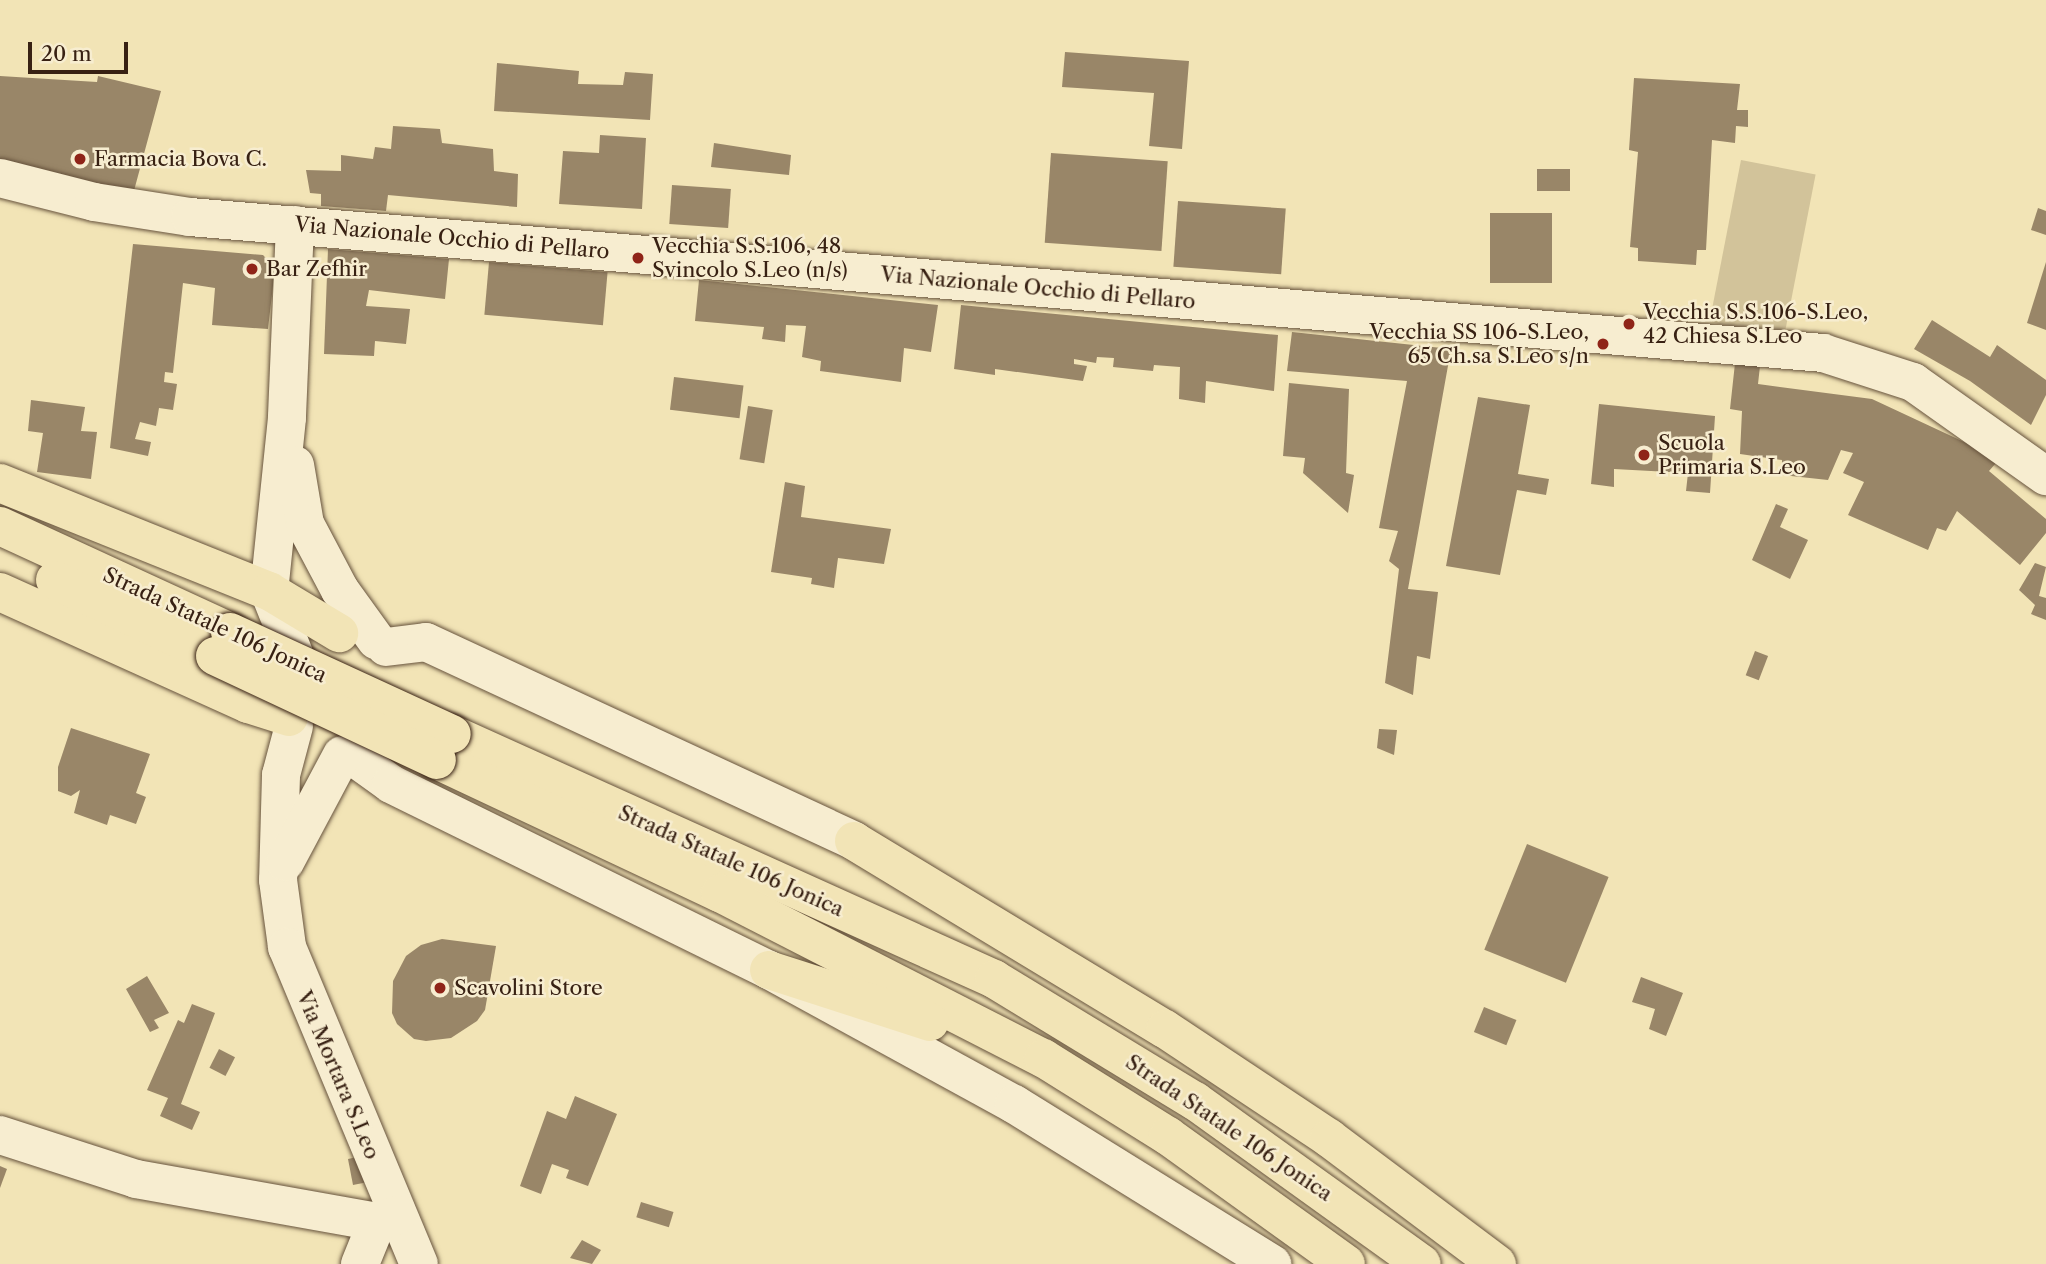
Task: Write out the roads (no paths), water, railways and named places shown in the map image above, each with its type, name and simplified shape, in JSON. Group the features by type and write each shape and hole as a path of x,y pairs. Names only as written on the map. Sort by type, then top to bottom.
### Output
{"main road":[{"path":"0,483 269,591 339,633"},
{"name":"Strada Statale 106 Jonica","path":"0,526 222,644"},
{"name":"Strada Statale 106 Jonica","path":"0,553 222,644 444,747 994,979 1195,1101 1422,1264"},
{"path":"0,592 248,704 292,721"},
{"name":"Strada Statale 106 Jonica","path":"444,747 720,893 1043,1058 1168,1136 1346,1264"},
{"path":"854,841 1165,1029 1329,1138 1497,1264"},
{"path":"769,970 1043,1058"}],"street":[{"name":"Via Nazionale Occhio di Pellaro","path":"0,178 94,202 190,217 1823,353 1913,382 2046,475"},
{"path":"295,225 288,418 269,591 296,659"},
{"path":"278,880 299,831 346,755 389,737 404,712 407,683 340,590 305,524 288,418"},
{"path":"854,841 426,642 381,644 339,633 308,646 296,659 286,681 292,721 314,746 346,755 391,784 769,970 1014,1104 1272,1264"},
{"name":"Via Mortara S.Leo","path":"292,721 281,775 278,880 286,947 387,1218 419,1264"},
{"path":"0,1135 136,1179 387,1218 360,1264"}],"place":[{"name":"Farmacia Bova C.","path":"80,159"},
{"name":"Vecchia S.S.106, 48 Svincolo S.Leo (n/s)","path":"638,258"},
{"name":"Bar Zefhir","path":"252,269"},
{"name":"Vecchia S.S.106-S.Leo, 42 Chiesa S.Leo","path":"1629,324"},
{"name":"Vecchia SS 106-S.Leo, 65 Ch.sa S.Leo s/n","path":"1603,344"},
{"name":"Scuola Primaria S.Leo","path":"1644,455"},
{"name":"Scavolini Store","path":"440,988"}]}
